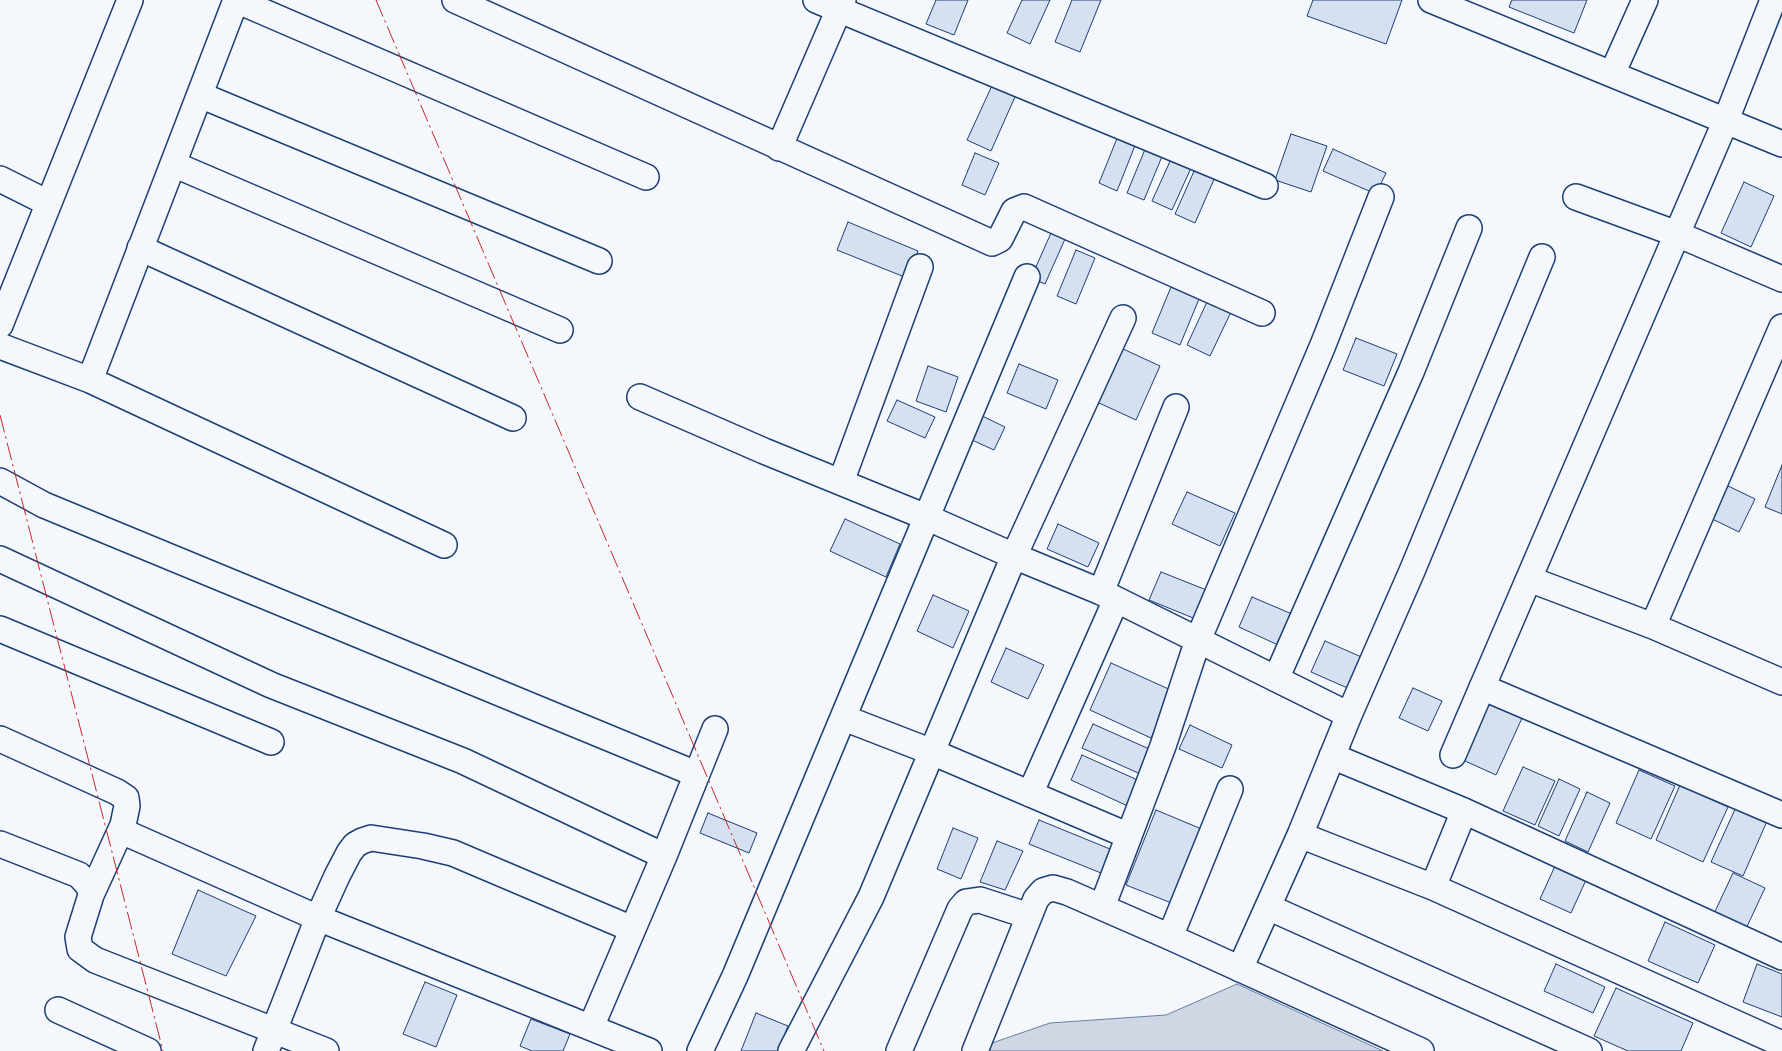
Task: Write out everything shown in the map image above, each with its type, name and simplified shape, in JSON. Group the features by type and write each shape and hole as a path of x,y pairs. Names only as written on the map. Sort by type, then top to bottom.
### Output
{"street":[{"path":"0,325 130,0"},
{"path":"90,380 236,0 646,177"},
{"path":"455,0 992,243 1000,239 1014,211 1024,207 1262,313"},
{"path":"816,0 841,5 1265,186"},
{"path":"1431,0 1782,144"},
{"path":"1612,74 1645,0"},
{"path":"1453,755 1678,234 1774,0"},
{"path":"780,148 841,5"},
{"path":"200,95 599,261"},
{"path":"173,164 560,330"},
{"path":"0,180 48,203"},
{"path":"1102,907 1163,746 1198,640 1323,345 1381,197"},
{"path":"1576,197 1678,234 1782,279"},
{"path":"1276,679 1411,372 1469,228"},
{"path":"140,248 513,418"},
{"path":"1240,969 1300,835 1348,715 1412,571 1542,257"},
{"path":"841,482 920,267"},
{"path":"700,1051 735,976 795,829 844,718 926,516 1027,277"},
{"path":"792,1051 871,897 1014,556 1123,318"},
{"path":"1653,626 1782,328"},
{"path":"0,346 90,380 444,545"},
{"path":"640,398 764,451 926,516 1108,596 1348,715"},
{"path":"1030,794 1108,596 1176,407"},
{"path":"0,482 44,505 696,774"},
{"path":"0,559 271,684 463,761 664,856"},
{"path":"1530,579 1653,626 1782,682"},
{"path":"0,628 271,742"},
{"path":"1482,687 1782,815"},
{"path":"844,718 932,752 1130,836"},
{"path":"591,1027 664,856 715,729"},
{"path":"0,740 117,792 126,798 127,806 123,825 91,895 78,937 80,949 95,960 271,1041 326,1051"},
{"path":"1332,756 1464,811 1782,957"},
{"path":"1170,937 1230,789"},
{"path":"1433,887 1464,811"},
{"path":"123,825 126,833 318,918 649,1051"},
{"path":"1300,835 1433,887 1782,1044"},
{"path":"271,1041 318,918 337,876 355,845 371,838 424,846 453,853 632,929"},
{"path":"0,844 79,875 89,886 91,895"},
{"path":"975,1051 1036,899 1043,891 1053,888 1067,892 1170,937 1421,1051"},
{"path":"899,1051 960,909 966,902 980,900 1029,916"},
{"path":"1268,907 1589,1051"},
{"path":"58,1010 148,1051"}],"shaded area":[{"path":"1237,984 1383,1051 969,1051 1050,1023 1166,1015"}],"building":[{"path":"936,0 968,0 954,35 926,24"},
{"path":"1022,0 1050,0 1030,44 1007,33"},
{"path":"1072,0 1101,0 1080,52 1055,42"},
{"path":"1313,0 1402,0 1386,44 1307,16"},
{"path":"1512,0 1587,0 1574,33 1509,7"},
{"path":"995,79 1018,90 991,151 967,140"},
{"path":"1291,134 1327,146 1311,192 1275,180"},
{"path":"1118,136 1136,143 1117,191 1099,183"},
{"path":"1146,147 1163,154 1144,200 1127,193"},
{"path":"1333,149 1386,173 1376,194 1323,171"},
{"path":"975,153 999,163 985,195 962,185"},
{"path":"1171,159 1191,168 1172,210 1152,201"},
{"path":"1195,169 1215,177 1195,223 1175,214"},
{"path":"1744,182 1774,196 1751,247 1721,233"},
{"path":"848,222 918,251 907,278 837,250"},
{"path":"1051,233 1065,239 1045,284 1031,278"},
{"path":"1076,250 1095,258 1076,304 1057,296"},
{"path":"1171,287 1199,299 1180,345 1152,333"},
{"path":"1207,302 1231,312 1210,356 1187,345"},
{"path":"1356,338 1397,354 1384,386 1343,370"},
{"path":"1121,348 1160,366 1136,420 1097,402"},
{"path":"1019,364 1058,380 1046,409 1007,393"},
{"path":"928,366 958,377 946,412 916,401"},
{"path":"897,400 935,417 925,438 887,421"},
{"path":"972,411 1005,427 994,450 961,435"},
{"path":"1782,465 1782,514 1765,507"},
{"path":"1722,483 1755,499 1739,532 1706,516"},
{"path":"1187,492 1235,513 1220,546 1172,524"},
{"path":"845,519 900,544 886,577 830,551"},
{"path":"1058,524 1099,543 1088,567 1047,549"},
{"path":"1161,572 1209,591 1198,620 1149,600"},
{"path":"933,595 969,611 953,648 917,631"},
{"path":"1252,597 1292,614 1278,645 1239,627"},
{"path":"1325,641 1366,659 1352,690 1311,672"},
{"path":"1006,648 1044,665 1028,699 991,682"},
{"path":"1111,663 1173,691 1151,738 1090,710"},
{"path":"1413,688 1442,701 1428,731 1399,718"},
{"path":"1490,701 1523,716 1496,775 1463,760"},
{"path":"1093,724 1156,752 1145,776 1082,748"},
{"path":"1190,725 1232,745 1222,768 1179,749"},
{"path":"1082,755 1142,782 1130,807 1071,780"},
{"path":"1523,767 1555,781 1535,825 1503,811"},
{"path":"1639,770 1675,786 1651,839 1616,823"},
{"path":"1559,779 1580,789 1559,836 1538,826"},
{"path":"1680,785 1728,807 1703,862 1656,840"},
{"path":"1587,792 1610,803 1588,852 1565,841"},
{"path":"1737,805 1768,819 1743,876 1711,862"},
{"path":"1156,810 1204,830 1174,904 1126,885"},
{"path":"708,813 757,833 749,853 700,833"},
{"path":"1039,820 1110,849 1101,873 1029,844"},
{"path":"953,828 978,838 961,879 937,869"},
{"path":"997,841 1023,851 1005,890 980,882"},
{"path":"1560,855 1591,869 1571,913 1540,899"},
{"path":"1733,873 1765,888 1744,933 1712,918"},
{"path":"198,890 256,916 226,976 172,954"},
{"path":"1665,922 1715,945 1698,983 1648,961"},
{"path":"1556,964 1605,987 1593,1013 1544,991"},
{"path":"1757,964 1782,974 1782,1017 1743,1002"},
{"path":"425,982 457,995 436,1047 403,1034"},
{"path":"1616,988 1693,1023 1681,1051 1628,1051 1594,1036"},
{"path":"756,1013 788,1026 778,1051 741,1051"},
{"path":"531,1019 570,1034 563,1051 532,1051 520,1046"}],"power":[{"path":"376,0 824,1051"},
{"path":"0,415 163,1051"}]}
